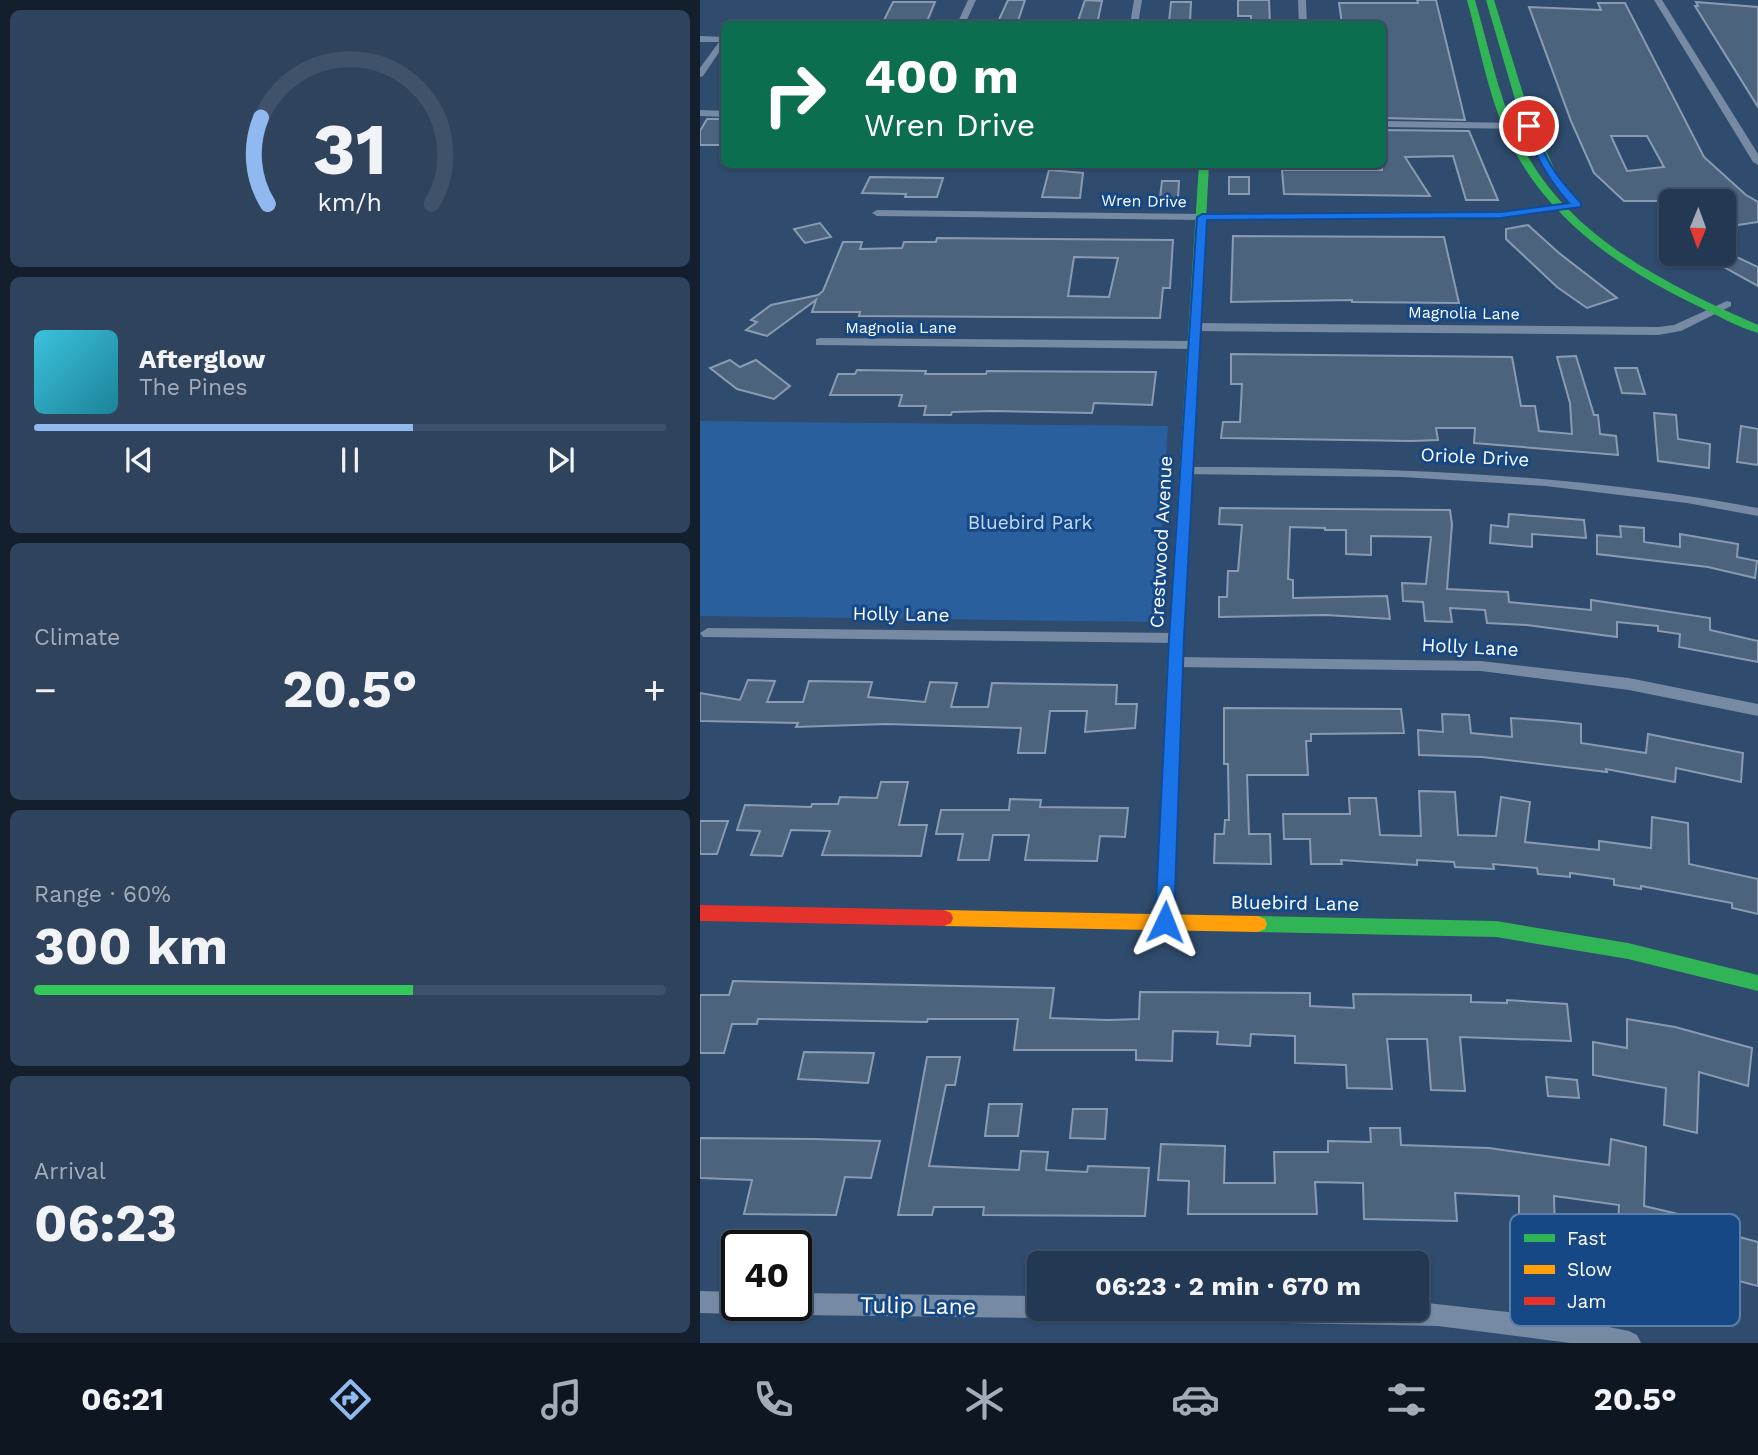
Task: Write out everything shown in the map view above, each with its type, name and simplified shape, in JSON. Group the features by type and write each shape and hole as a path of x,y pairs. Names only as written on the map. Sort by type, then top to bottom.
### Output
{"street":[{"path":"962,21 972,0"},
{"path":"1134,21 1138,0"},
{"path":"1302,0 1304,21"},
{"path":"1471,0 1509,125 1520,152 1540,185 1559,207 1598,241 1640,269 1721,307 1758,317"},
{"path":"1490,0 1538,152 1556,183 1613,238 1758,329"},
{"path":"1658,0 1758,162"},
{"path":"700,39 721,40"},
{"path":"700,74 721,44"},
{"path":"700,113 721,114"},
{"path":"1386,124 1529,126"},
{"name":"Crestwood Avenue","path":"1165,922 1175,662 1204,168"},
{"name":"Wren Drive","path":"877,213 1202,217 1501,215 1577,205"},
{"name":"Magnolia Lane","path":"1195,327 1657,331 1677,328 1721,307"},
{"name":"Magnolia Lane","path":"820,342 1192,345"},
{"name":"Oriole Drive","path":"1187,471 1397,471 1525,478 1647,492 1758,512"},
{"name":"Holly Lane","path":"708,633 1177,638"},
{"name":"Holly Lane","path":"1175,662 1481,666 1629,684 1758,710"},
{"name":"Bluebird Lane","path":"700,913 1496,929 1601,944 1713,969 1758,984"},
{"path":"700,1302 721,1303"},
{"name":"Tulip Lane","path":"812,1304 1027,1307"},
{"path":"1429,1314 1510,1323"},
{"path":"1532,1326 1629,1343"}],"green space":[{"name":"Bluebird Park","path":"700,421 1168,426 1156,622 700,616"}],"building":[{"path":"1008,0 1025,0 1018,21 998,21"},
{"path":"1085,0 1102,1 1098,21 1078,21"},
{"path":"1238,0 1269,0 1270,21 1251,21 1251,16 1238,16"},
{"path":"1417,0 1436,0 1465,120 1386,118 1386,21 1342,21 1339,3 1418,3"},
{"path":"893,2 935,2 927,21 884,21"},
{"path":"1171,2 1191,2 1190,21 1169,21"},
{"path":"1696,2 1758,7 1758,107 1695,6 1698,6"},
{"path":"1598,3 1625,3 1704,157 1746,195 1758,202 1758,222 1736,225 1736,189 1659,189 1659,201 1624,201 1594,173 1571,121 1529,7 1601,10","holes":["1611,136 1647,136 1664,167 1627,171"]},
{"path":"707,119 721,119 721,145 700,145 700,131"},
{"path":"1386,130 1469,131 1498,200 1466,200 1453,156 1405,157 1430,196 1284,194 1282,170 1386,168"},
{"path":"1049,170 1083,173 1080,198 1042,197"},
{"path":"870,177 943,178 937,197 905,197 906,194 862,193"},
{"path":"1229,177 1249,177 1249,194 1229,194"},
{"path":"1162,181 1179,181 1178,198 1160,198"},
{"path":"820,223 831,237 805,243 794,229"},
{"path":"1528,225 1617,298 1587,308 1557,287 1506,239 1506,229"},
{"path":"1233,236 1444,237 1459,303 1352,300 1231,302"},
{"path":"937,238 1173,240 1170,288 1163,288 1160,318 859,316 860,312 812,312 816,300 767,336 746,330 757,322 751,320 771,305 818,295 823,291 843,242 862,242 860,249 902,248 904,242 936,242","holes":["1074,257 1118,258 1109,297 1068,296"]},
{"path":"1736,257 1758,267 1758,286 1722,266 1736,266"},
{"path":"1231,354 1512,357 1521,406 1535,406 1539,431 1572,434 1570,403 1557,357 1576,356 1594,415 1598,415 1600,434 1616,436 1618,455 1474,443 1475,428 1436,428 1438,440 1221,438 1223,422 1240,422 1242,384 1231,384"},
{"path":"730,360 740,367 756,360 790,386 774,399 737,389 710,368"},
{"path":"1615,368 1637,368 1645,394 1622,393"},
{"path":"857,370 926,371 925,374 986,374 987,371 1156,372 1152,405 1094,403 1092,413 993,411 924,415 926,406 899,406 902,395 830,395 838,374 855,374"},
{"path":"1654,413 1676,415 1678,439 1710,444 1709,468 1658,461"},
{"path":"1741,426 1758,429 1758,465 1737,462"},
{"path":"1220,508 1450,510 1452,524 1447,589 1508,592 1509,602 1591,610 1591,600 1710,618 1710,630 1758,641 1758,662 1679,647 1680,634 1658,631 1658,626 1617,622 1617,637 1527,625 1487,623 1485,610 1450,608 1452,622 1425,621 1423,602 1403,601 1402,583 1426,584 1431,537 1371,536 1371,555 1346,554 1346,530 1325,528 1290,527 1288,579 1293,580 1293,598 1387,596 1390,619 1326,615 1219,617 1219,597 1227,597 1228,571 1238,571 1242,525 1219,524"},
{"path":"1509,514 1584,520 1586,538 1532,534 1532,547 1490,543 1491,525 1508,527"},
{"path":"1620,526 1644,528 1644,542 1680,547 1680,534 1738,544 1737,557 1757,561 1755,578 1708,567 1597,554 1597,535 1621,537"},
{"path":"748,680 775,681 767,702 803,702 809,681 872,682 868,697 925,702 930,682 957,683 951,707 988,707 992,683 1117,685 1116,704 1137,704 1135,728 1085,732 1087,711 1050,711 1045,753 1018,753 1021,728 886,724 796,727 798,723 700,721 700,693 740,700"},
{"path":"1224,708 1401,709 1404,733 1311,734 1311,741 1306,741 1308,775 1247,775 1249,834 1270,834 1271,864 1214,863 1215,834 1224,834 1225,820 1229,820 1228,764 1224,764"},
{"path":"1442,714 1469,715 1471,733 1512,737 1511,718 1553,721 1581,724 1581,743 1646,753 1648,734 1743,753 1741,782 1676,768 1675,782 1606,769 1607,772 1482,757 1419,755 1418,730 1443,732"},
{"path":"881,782 908,782 899,825 927,825 921,856 822,855 830,831 791,830 782,856 751,855 760,831 737,830 745,805 811,807 812,804 838,804 840,797 877,798"},
{"path":"1419,791 1455,792 1458,835 1496,836 1501,797 1530,802 1525,842 1599,850 1599,841 1651,848 1652,817 1688,823 1689,864 1758,879 1758,914 1732,908 1732,903 1641,886 1641,889 1614,885 1614,879 1570,873 1570,877 1538,874 1537,868 1493,864 1494,869 1455,867 1454,862 1417,860 1417,865 1341,860 1342,864 1311,864 1310,839 1284,839 1283,814 1350,814 1349,798 1376,798 1380,835 1421,836"},
{"path":"1010,799 1041,800 1040,807 1128,808 1125,837 1100,836 1097,861 1025,860 1029,835 993,835 989,860 958,860 963,834 936,834 941,810 1009,810"},
{"path":"700,821 728,821 717,854 700,854"},
{"path":"733,981 1054,988 1050,1018 1108,1020 1139,1019 1140,992 1310,993 1310,1006 1354,1008 1353,994 1471,995 1471,1002 1507,1003 1507,1000 1567,1004 1571,1041 1460,1037 1465,1091 1431,1090 1427,1039 1387,1039 1392,1089 1347,1088 1346,1065 1295,1063 1295,1036 1251,1034 1250,1046 1217,1044 1218,1032 1173,1031 1172,1061 1136,1060 1136,1050 1014,1050 1018,1019 928,1019 927,1022 758,1019 757,1024 732,1024 724,1053 700,1053 700,995 729,995"},
{"path":"1627,1019 1675,1027 1752,1048 1748,1086 1699,1072 1697,1133 1664,1125 1666,1088 1593,1075 1593,1042 1627,1048"},
{"path":"804,1052 874,1053 868,1083 798,1079"},
{"path":"927,1057 960,1057 955,1085 946,1085 929,1166 1019,1170 1021,1151 1048,1152 1046,1170 1087,1172 1088,1166 1149,1168 1145,1216 983,1215 984,1207 934,1207 932,1215 898,1215"},
{"path":"1546,1077 1577,1080 1579,1098 1548,1096"},
{"path":"989,1104 1022,1104 1018,1136 985,1136"},
{"path":"1073,1109 1107,1109 1105,1139 1070,1138"},
{"path":"1370,1128 1400,1128 1401,1145 1489,1148 1609,1165 1611,1139 1646,1147 1644,1206 1678,1214 1619,1214 1619,1205 1554,1196 1554,1214 1519,1214 1519,1196 1455,1193 1457,1221 1364,1219 1363,1183 1315,1182 1317,1214 1188,1214 1189,1181 1158,1180 1161,1144 1225,1146 1224,1183 1275,1183 1274,1152 1328,1152 1328,1141 1371,1142"},
{"path":"700,1138 880,1141 871,1178 845,1177 836,1215 744,1214 752,1180 700,1178"},
{"path":"1740,1237 1758,1242 1758,1286 1740,1281"}],"traffic: fast":[{"path":"1471,0 1497,96 1511,134 1540,184 1565,213 1593,238 1656,280 1758,329"},
{"path":"1490,0 1524,113 1553,177"},
{"path":"1165,922 1175,662 1204,168"},
{"path":"1258,924 1496,929 1628,951 1758,983"}],"traffic: slow":[{"path":"944,918 1258,924"}],"traffic: jam":[{"path":"700,913 944,918"}],"route":[{"path":"1165,922 1192,345 1202,217 1501,215 1577,205 1556,183 1538,152 1529,126"}]}
